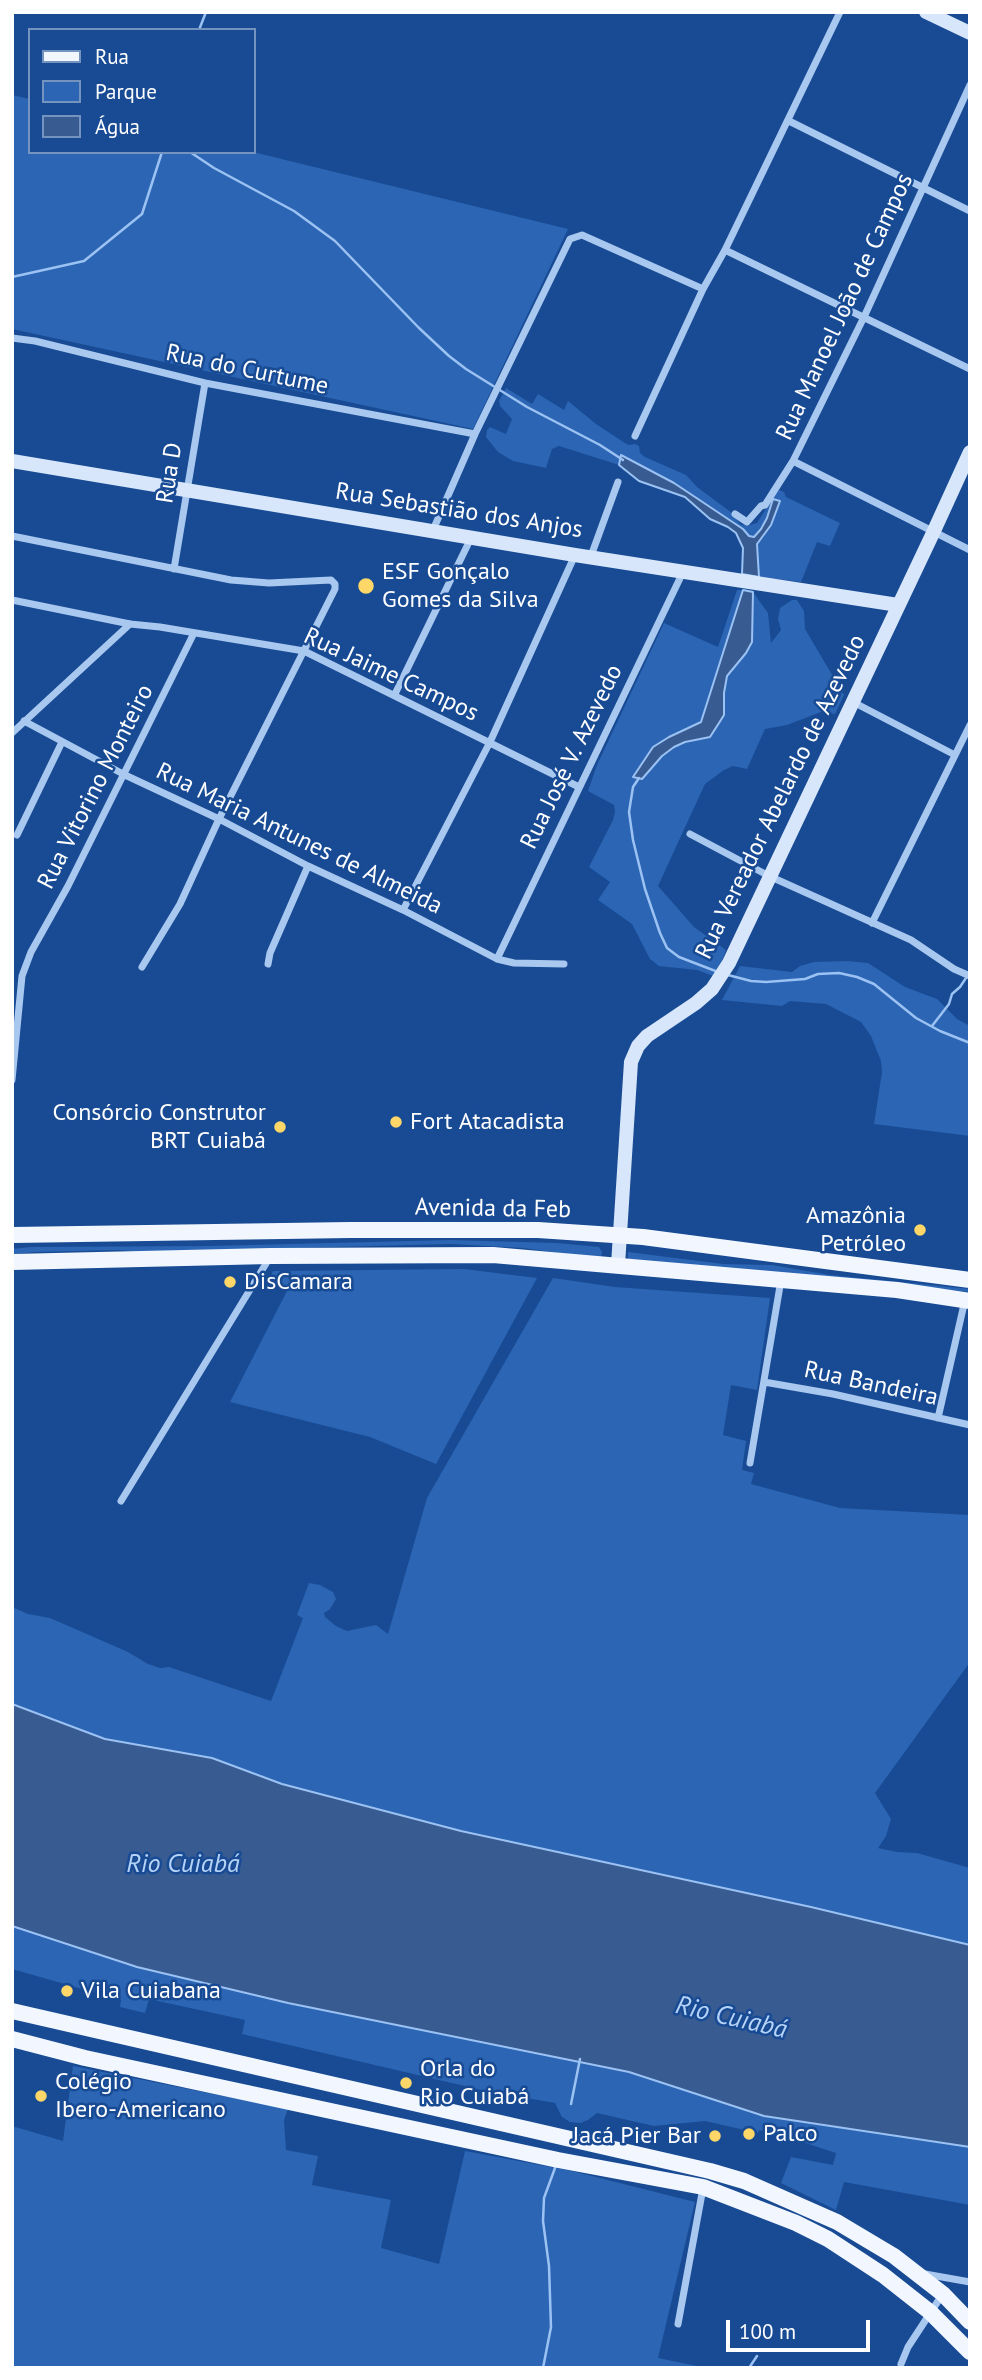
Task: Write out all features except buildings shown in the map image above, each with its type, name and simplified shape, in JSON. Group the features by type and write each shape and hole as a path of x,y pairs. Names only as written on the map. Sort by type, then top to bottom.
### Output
{"main road":[{"name":"Avenida da Feb","path":"12,1235 538,1230 621,1235 970,1280"},
{"name":"Avenida da Feb","path":"12,1262 453,1255 489,1262 604,1274 609,1274 618,1265"},
{"path":"618,1265 897,1290 967,1301"},
{"path":"12,2011 744,2181 837,2222 917,2273 943,2294 970,2322"},
{"path":"12,2039 85,2058 558,2160 703,2187 796,2223 828,2239 873,2268 930,2312 970,2352"},
{"path":"181,2079 185,2052"}],"street":[{"path":"635,436 702,289 725,250 840,12"},
{"path":"926,12 970,33"},
{"name":"Rua Manoel João de Campos","path":"735,514 747,523 761,506 765,505 793,461 864,317 970,85"},
{"path":"789,121 970,211"},
{"path":"433,530 475,434 570,239 582,234 702,289"},
{"path":"725,250 970,369"},
{"name":"Rua do Curtume","path":"12,338 35,341 205,383 475,434"},
{"name":"Rua D","path":"174,569 205,383"},
{"name":"Rua Vereador Abelardo de Azevedo","path":"618,1265 631,1062 638,1046 647,1035 695,1003 718,982 729,963 970,452"},
{"name":"Rua Sebastião dos Anjos","path":"12,461 575,555 898,605"},
{"path":"793,461 970,550"},
{"path":"591,556 618,482"},
{"path":"12,536 231,580 269,583 331,580 335,584 335,589 219,819 180,904 142,967"},
{"path":"395,694 471,538"},
{"path":"403,910 491,742 575,555"},
{"name":"Rua José V. Azevedo","path":"497,960 683,572"},
{"name":"Rua Jaime Campos","path":"12,600 130,624 304,651 579,787"},
{"path":"12,733 130,624"},
{"name":"Rua Vitorino Monteiro","path":"12,1080 20,989 28,960 125,775 194,633"},
{"path":"853,702 955,755"},
{"name":"Rua Maria Antunes de Almeida","path":"24,721 125,775 403,910 497,960 564,964"},
{"path":"872,923 970,725"},
{"path":"17,835 62,742"},
{"path":"690,834 769,876 911,940 966,974"},
{"path":"268,964 270,953 308,866"},
{"path":"121,1501 271,1256"},
{"path":"750,1462 781,1280"},
{"path":"938,1418 967,1301"},
{"name":"Rua Bandeira","path":"764,1382 833,1394 970,1425"},
{"path":"678,2324 703,2187 710,2171"},
{"path":"917,2273 970,2281"},
{"path":"899,2366 908,2347 943,2294"}],"green space":[{"path":"12,95 28,99 28,154 256,153 568,229 473,429 12,329"},
{"path":"506,388 532,404 538,394 564,410 568,401 625,443 639,446 640,453 645,457 686,475 697,487 732,513 740,524 747,526 757,523 776,493 779,490 784,492 786,497 840,523 830,546 817,542 801,582 759,577 757,544 771,525 773,499 767,518 754,537 674,483 622,455 619,465 559,446 552,449 546,468 513,461 498,452 486,437 490,427 506,434 512,419 500,406 499,401"},
{"path":"737,590 743,590 701,722 669,737 641,779 674,747 710,737 724,715 727,676 746,653 753,622 753,592 768,613 771,643 781,630 778,619 780,608 792,600 797,600 804,611 805,629 844,695 835,714 821,712 787,725 765,729 747,769 733,766 705,784 658,886 694,927 726,950 716,977 697,970 659,966 650,959 632,924 598,900 610,882 589,867 615,812 614,805 588,791 597,765 664,623 718,647"},
{"path":"814,962 868,963 905,987 937,999 957,1019 970,1026 970,1136 874,1124 882,1072 881,1061 871,1036 861,1022 826,1004 790,1001 782,1006 722,1000 740,966 792,972 800,966"},
{"path":"451,1240 557,1243 599,1247 602,1252 601,1257 596,1258 523,1248 450,1244 12,1254 12,1249 30,1247"},
{"path":"628,1252 723,1264 772,1265 830,1275 970,1289 970,1292 628,1259"},
{"path":"464,1269 537,1278 436,1464 370,1437 230,1402 288,1289 268,1281 273,1271"},
{"path":"553,1278 615,1287 770,1298 757,1390 731,1385 723,1435 746,1441 742,1470 754,1473 751,1484 840,1508 970,1515 970,1662 875,1793 891,1819 886,1836 878,1848 917,1853 970,1868 970,1945 811,1907 461,1831 282,1784 212,1758 105,1739 12,1704 12,1607 28,1614 50,1618 128,1652 148,1664 160,1668 169,1667 271,1701 303,1618 297,1615 309,1583 333,1592 336,1599 324,1613 336,1626 347,1631 376,1625 388,1634 427,1498"},
{"path":"12,1926 137,1967 288,2003 629,2072 764,2116 970,2147 970,2205 844,2182 836,2210 781,2183 791,2157 833,2165 836,2153 784,2136 705,2121 654,2126 597,2113 580,2123 570,2122 562,2117 555,2103 486,2091 242,2034 245,2020 149,1999 145,2013 120,2007 121,2000 12,1969"},
{"path":"73,2066 288,2109 284,2120 286,2150 318,2156 312,2185 391,2200 381,2248 439,2264 465,2151 572,2171 695,2202 658,2358 707,2368 12,2368 12,2126 63,2141"}],"water":[{"path":"621,455 674,483 743,529 749,536 754,537 761,529 773,499 780,501 771,525 757,544 759,577 742,574 743,548 736,533 710,519 685,497 639,481 619,465"},
{"path":"743,590 753,592 752,642 727,676 724,715 710,737 674,747 662,756 642,779 633,777 653,747 701,722"},
{"name":"Rio Cuiabá","path":"12,1704 105,1739 212,1758 282,1784 461,1831 811,1907 970,1945 970,2147 764,2116 629,2072 288,2003 137,1967 12,1926"}],"waterway":[{"path":"200,28 206,12"},
{"path":"12,277 84,261 142,214 161,154"},
{"path":"193,154 294,211 335,241 419,328 466,369 527,407 623,460"},
{"path":"639,778 633,787 629,812 645,889 660,933 667,948 679,957 718,972"},
{"path":"728,975 766,982 805,979 818,974 839,973 857,977 874,984 916,1018 970,1043"},
{"path":"932,1026 949,1004 952,994 968,975"},
{"path":"571,2104 580,2059"},
{"path":"543,2368 551,2327 549,2266 543,2221 544,2198 555,2168"},
{"path":"749,2368 757,2356"}],"place":[{"name":"ESF Gonçalo Gomes da Silva","path":"366,586"},
{"name":"Fort Atacadista","path":"396,1122"},
{"name":"Consórcio Construtor BRT Cuiabá","path":"280,1127"},
{"name":"Amazônia Petróleo","path":"920,1230"},
{"name":"DisCamara","path":"230,1282"},
{"name":"Vila Cuiabana","path":"67,1991"},
{"name":"Orla do Rio Cuiabá","path":"406,2083"},
{"name":"Colégio Ibero-Americano","path":"41,2096"},
{"name":"Palco","path":"749,2134"},
{"name":"Jacá Pier Bar","path":"715,2136"}]}
